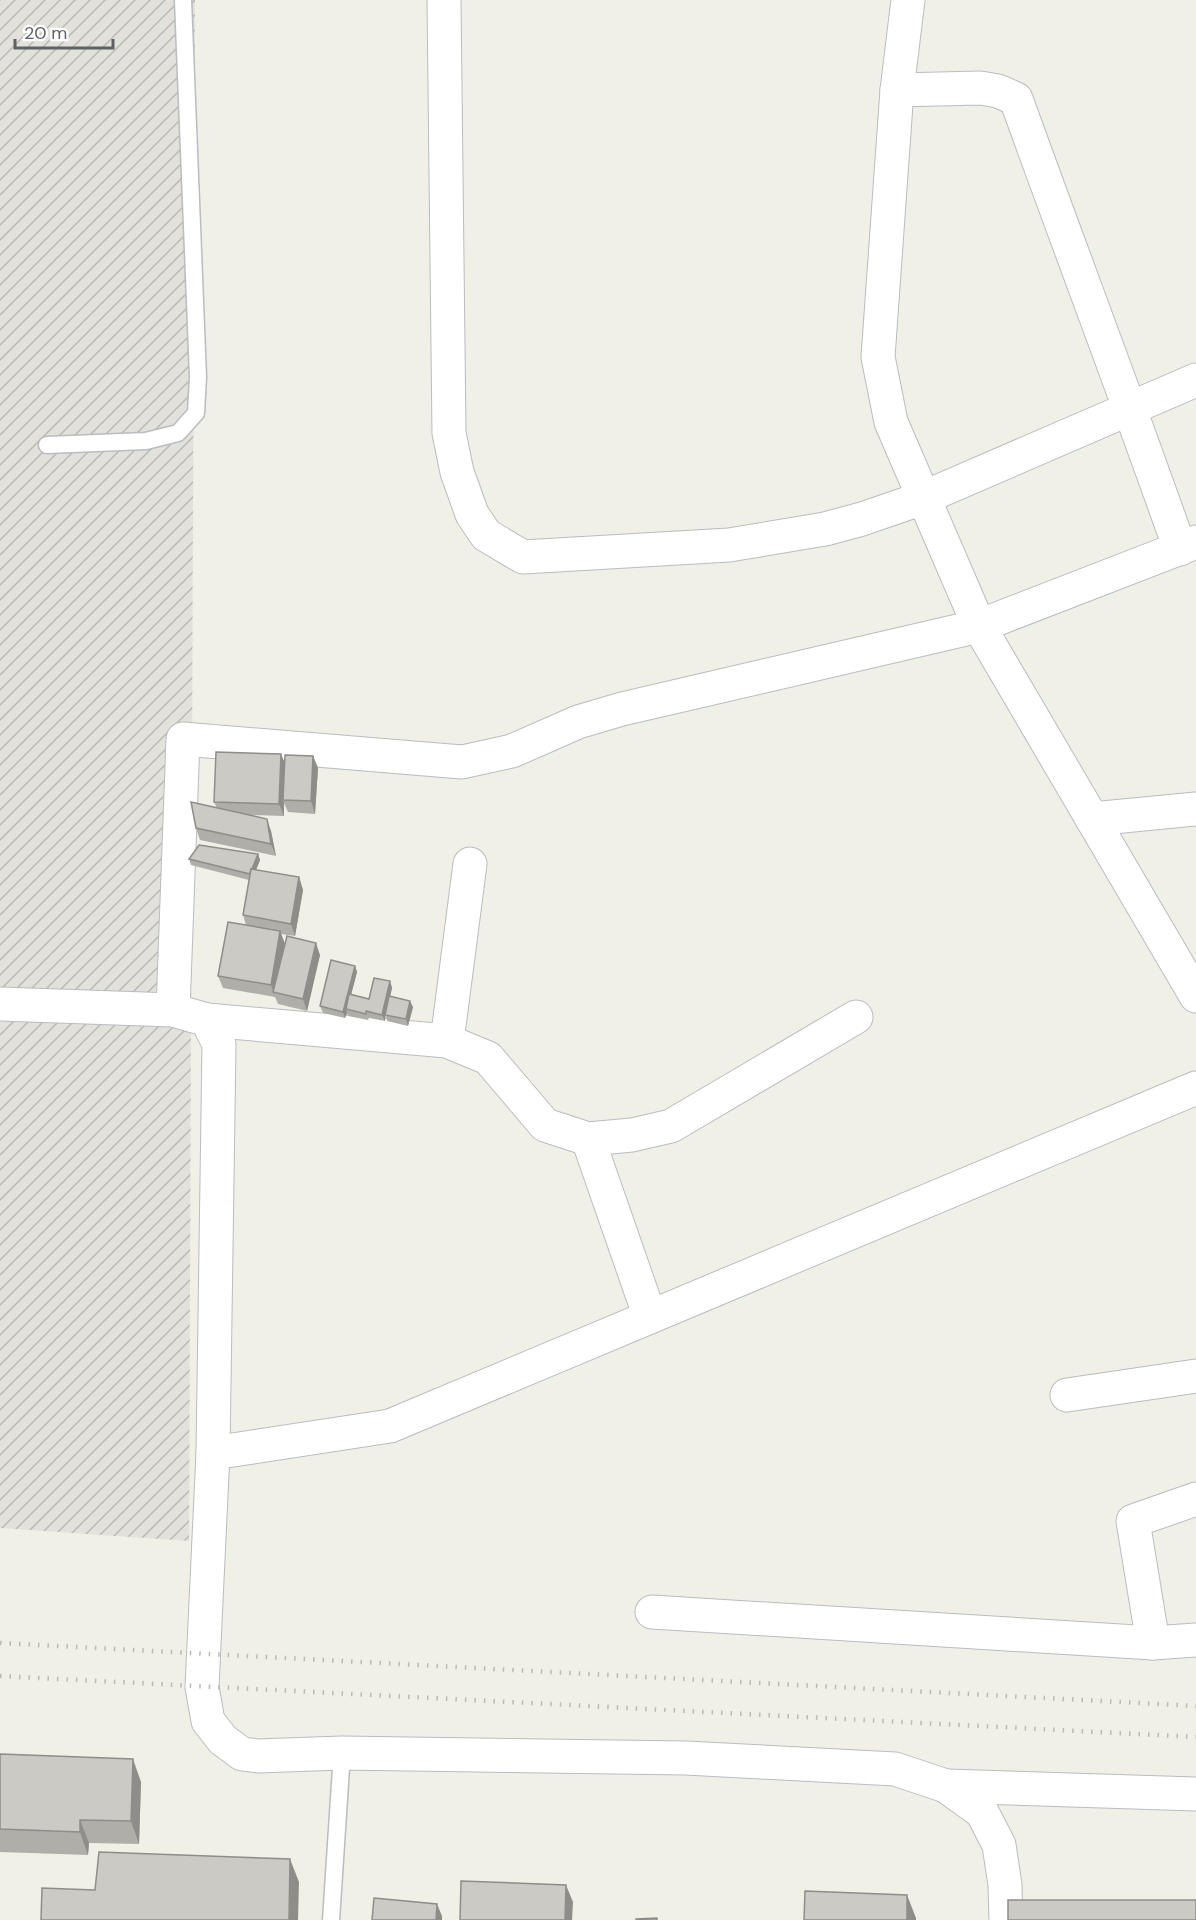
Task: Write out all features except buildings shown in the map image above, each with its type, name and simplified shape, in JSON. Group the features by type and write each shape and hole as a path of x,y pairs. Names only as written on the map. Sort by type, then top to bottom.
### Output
{"street":[{"path":"444,0 449,433 457,472 472,514 486,535 523,557 729,545 825,529 923,498 1196,380"},
{"path":"908,0 897,90 878,357 891,422 979,626 1196,996"},
{"path":"173,1010 183,740 462,762 512,751 578,722 622,709 979,626 1188,545 1078,273 1016,99 998,91 980,88 897,90"},
{"path":"1092,819 1196,809"},
{"path":"447,1041 470,864"},
{"path":"0,1004 173,1010 207,1020 447,1041 488,1058 545,1125 588,1139 632,1135 671,1126 856,1017"},
{"path":"207,1020 219,1044 213,1453 202,1687 208,1721 223,1740 242,1754 258,1756 342,1753 686,1758 896,1769 946,1786 1196,1794"},
{"path":"213,1453 390,1426 1196,1088"},
{"path":"588,1139 650,1317"},
{"path":"1067,1395 1196,1376"},
{"path":"1153,1643 1133,1521 1196,1498"},
{"path":"652,1612 1153,1643 1196,1640"},
{"path":"946,1786 982,1812 999,1845 1005,1885 1006,1920"}],"lane":[{"path":"47,445 146,441 178,434 196,413 198,377 183,0"},
{"path":"331,1920 342,1753"}],"shaded area":[{"path":"0,0 195,0 189,1541 0,1528"}],"railway":[{"path":"0,1643 1196,1706"},
{"path":"0,1676 1196,1737"}]}
